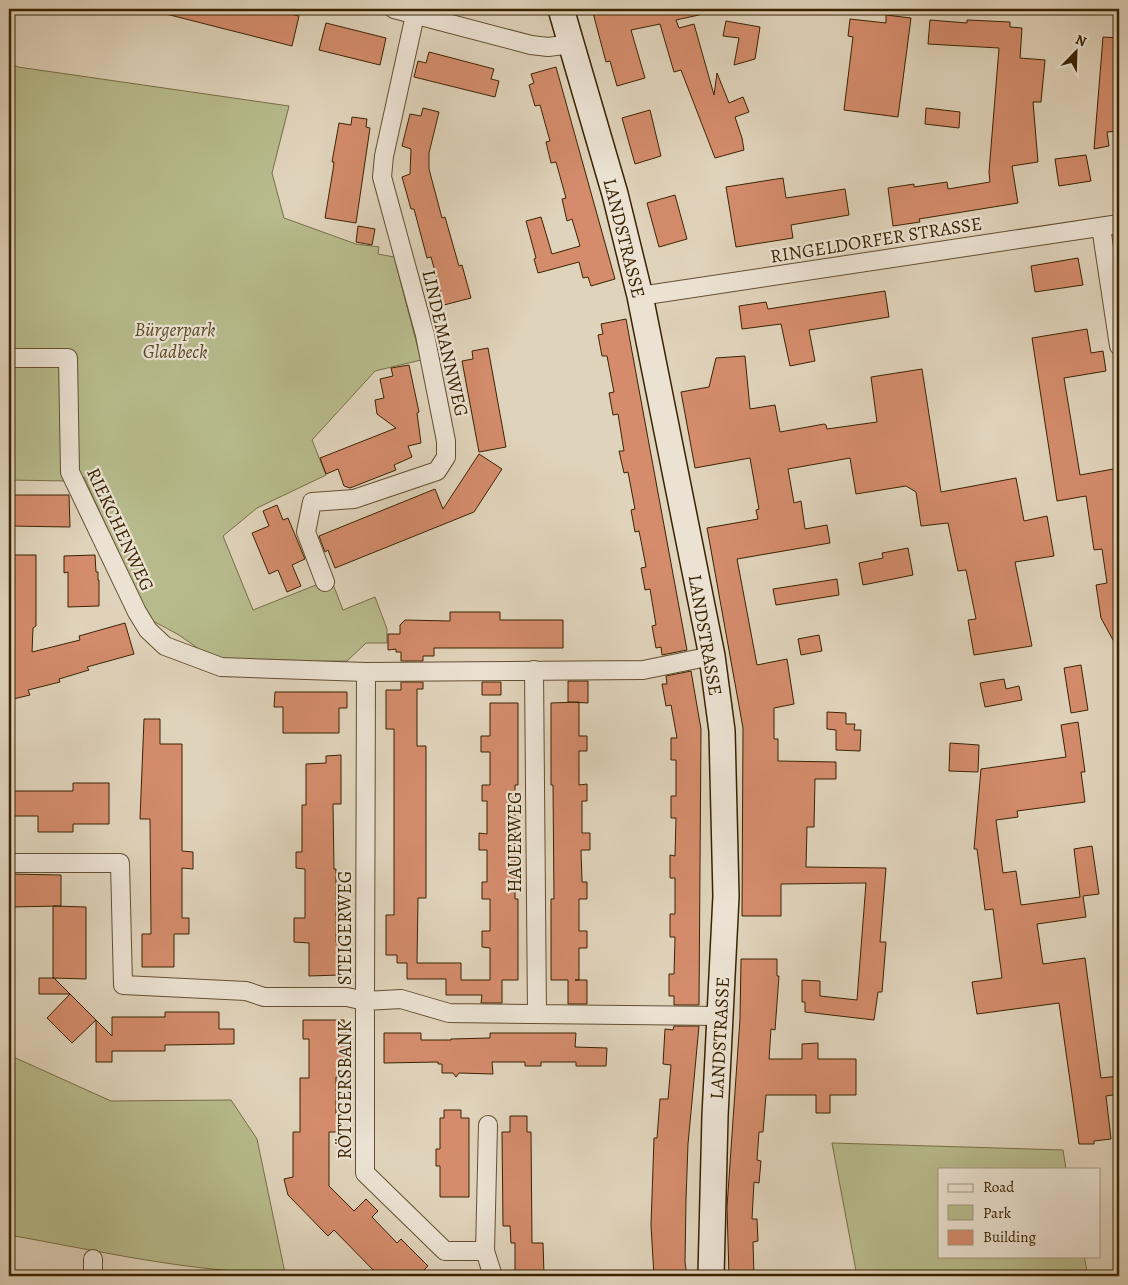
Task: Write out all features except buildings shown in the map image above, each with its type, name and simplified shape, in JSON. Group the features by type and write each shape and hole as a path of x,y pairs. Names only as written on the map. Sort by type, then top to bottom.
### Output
{"street":[{"path":"394,9 531,45 548,47 572,44"},
{"name":"LANDSTRASSE","path":"561,9 615,194 640,296 712,656 722,730 726,896 715,1126 711,1276"},
{"name":"LINDEMANNWEG","path":"325,582 306,532 312,502 354,499 437,471 446,457 446,441 425,335 382,177 384,156 415,15"},
{"name":"RINGELDORFER STRASSE","path":"640,296 1119,224"},
{"path":"1101,227 1119,346"},
{"name":"RIEKCHENWEG","path":"9,358 68,358 70,472 137,612 148,630 165,646 221,667 366,672"},
{"path":"366,672 643,670 712,656"},
{"name":"HAUERWEG","path":"534,670 537,1014"},
{"name":"STEIGERWEG","path":"9,863 120,863 123,985 246,991 264,996 347,998 365,1001 366,672"},
{"name":"RÖTTGERSBANK","path":"485,1251 445,1251 365,1173 365,1001 402,999 449,1012 720,1016"},
{"path":"488,1125 485,1251 493,1276"},
{"path":"93,1259 93,1276"}],"green space":[{"name":"Bürgerpark Gladbeck","path":"9,63 18,67 289,106 272,173 284,218 356,244 379,247 378,254 394,257 421,360 375,371 312,440 326,475 257,508 223,536 253,610 331,579 343,610 375,597 387,629 387,643 366,643 347,661 216,661 179,635 153,621 145,612 84,477 67,481 9,480"},
{"path":"9,1055 111,1101 231,1100 257,1139 285,1273 250,1272 181,1265 9,1235"},
{"path":"832,1143 1063,1150 1066,1168 938,1168 938,1258 1084,1258 1088,1276 857,1276"}]}
